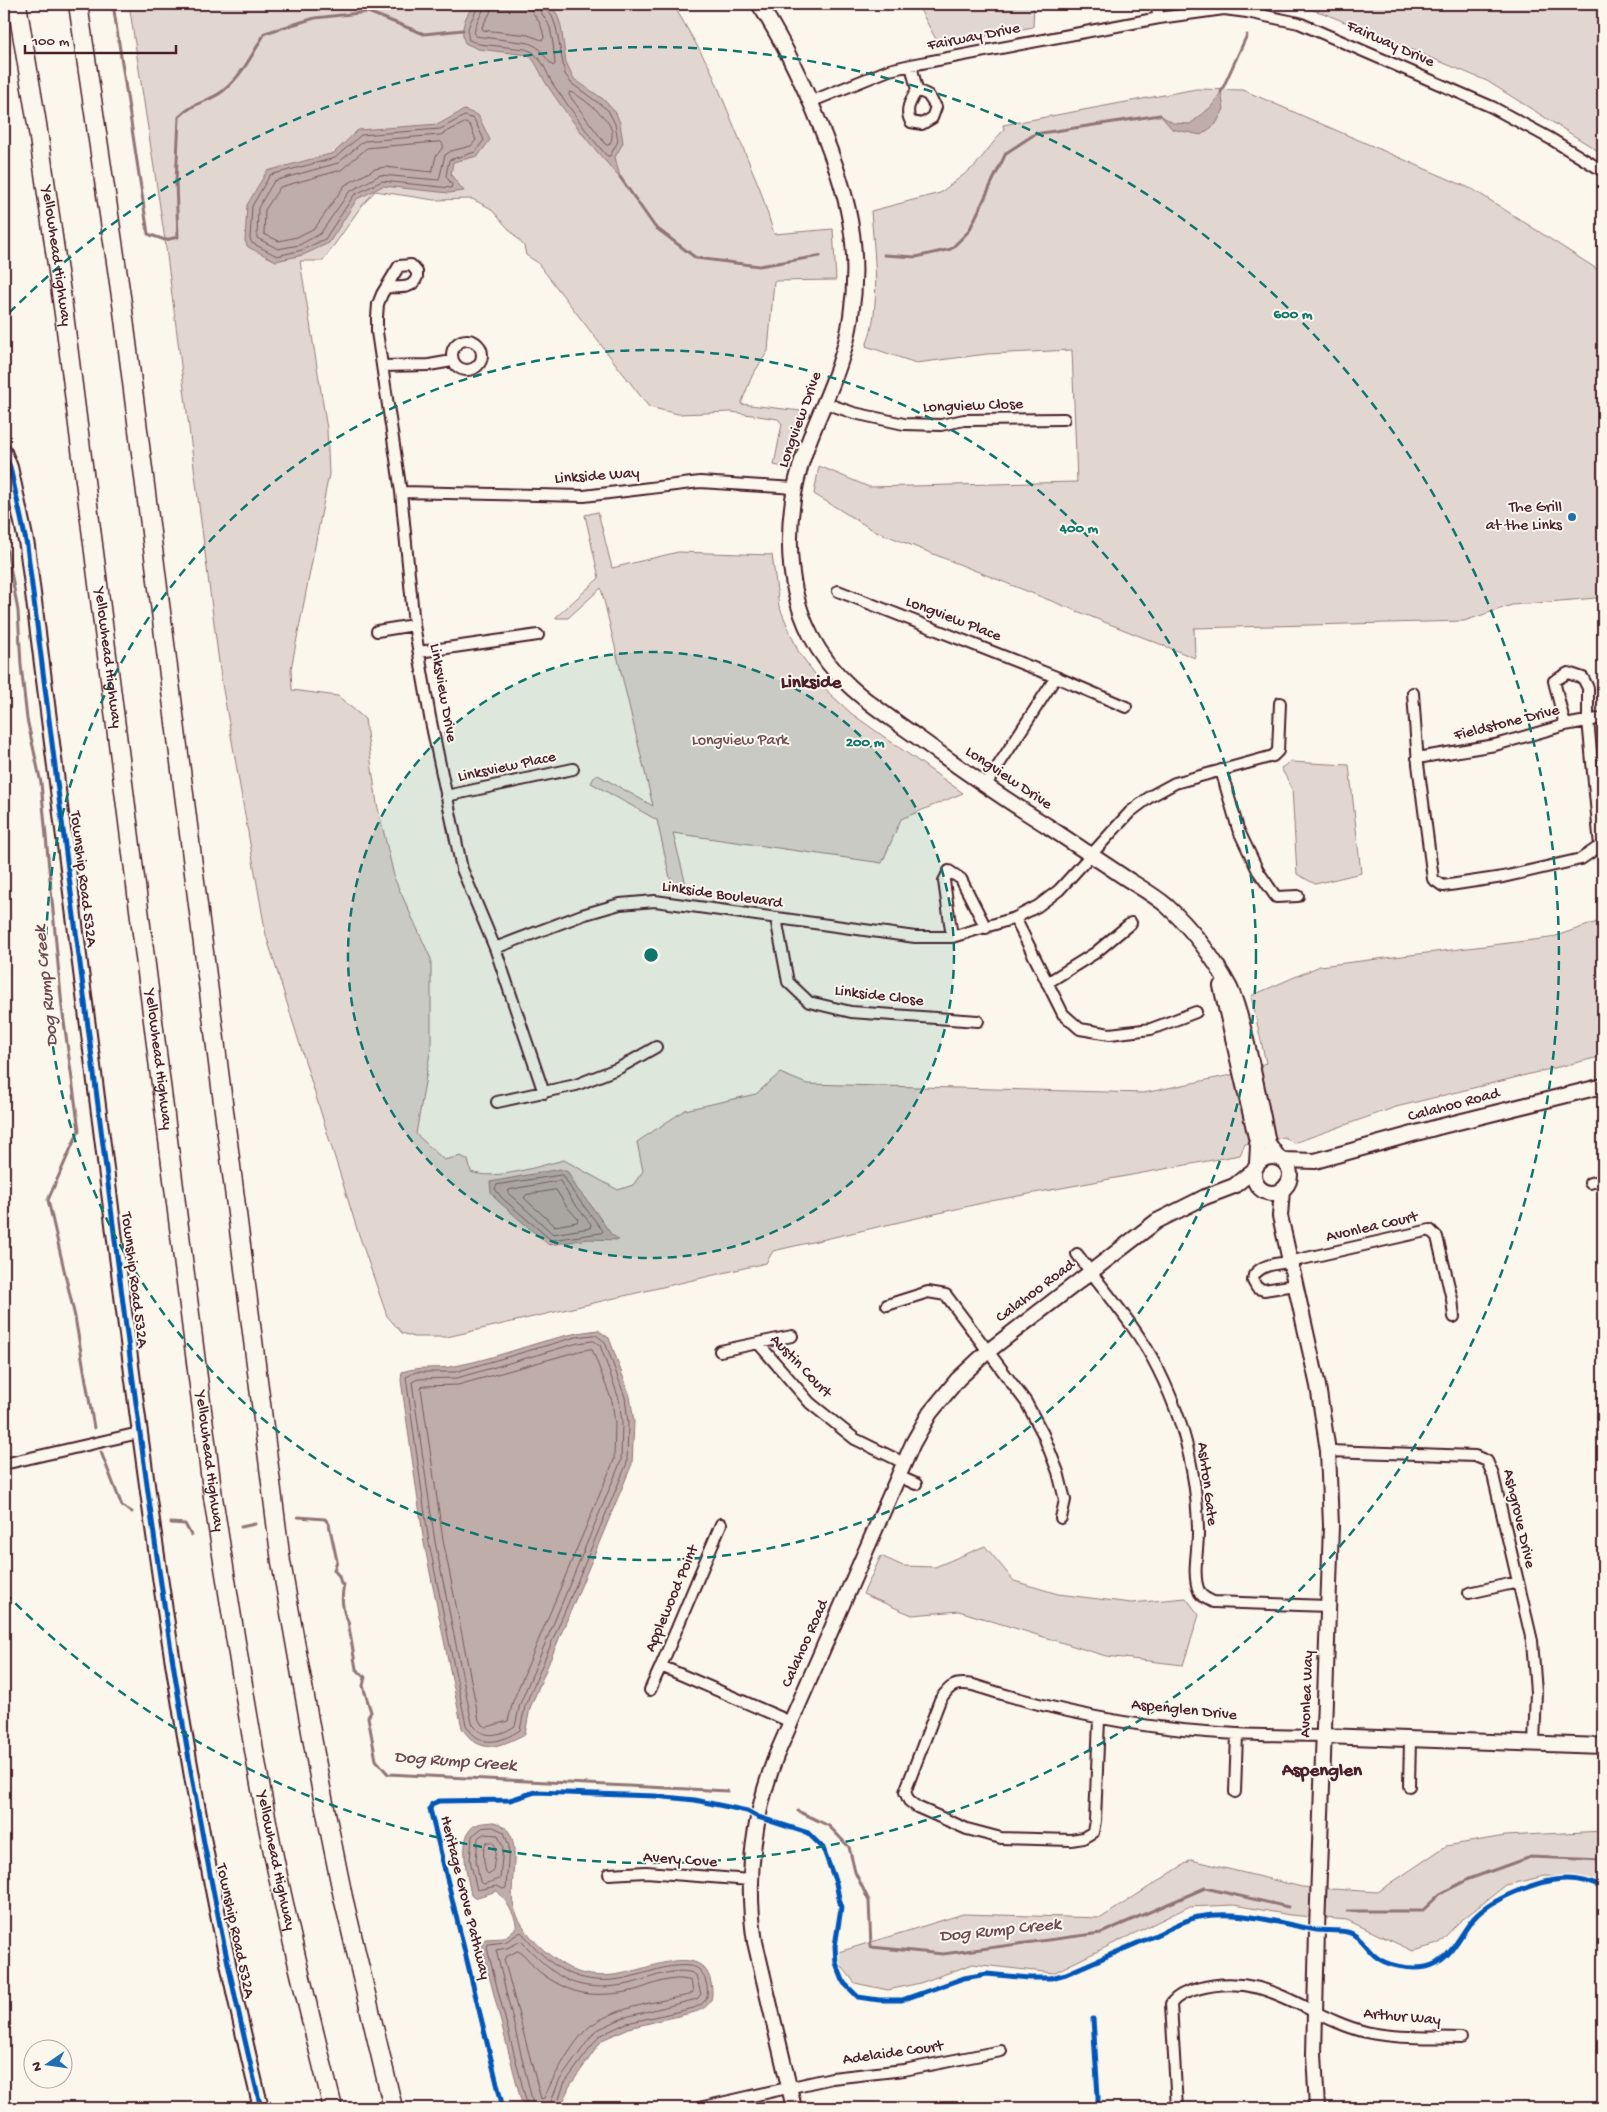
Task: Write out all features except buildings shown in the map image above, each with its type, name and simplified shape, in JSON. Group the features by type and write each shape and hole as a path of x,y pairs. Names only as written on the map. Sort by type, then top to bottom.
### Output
{"highway":[{"name":"Yellowhead Highway","path":"17,4 37,124 64,314 216,1516 265,1807 292,1937 333,2108"},
{"path":"78,4 122,303 281,1562 299,1672 337,1869 393,2108"}],"street":[{"name":"Longview Drive","path":"758,4 784,44 810,102 839,170 852,222 854,246 851,317 842,359 805,452 795,488 790,549 799,607 811,637 838,677 862,698 985,786 1166,905 1194,934 1231,990 1241,1017 1268,1143 1280,1159"},
{"path":"1156,5 1159,18"},
{"name":"Fairway Drive","path":"810,102 888,70 911,64 1159,18 1224,9 1270,15 1299,22 1492,107 1551,139 1603,171"},
{"name":"Fairway Drive","path":"911,64 918,90"},
{"name":"Linksview Drive","path":"388,287 378,304 377,316 382,366 401,492 414,625 430,717 462,869 495,948 544,1093"},
{"path":"382,366 429,365 452,361"},
{"name":"Longview Close","path":"826,403 904,424 940,426 964,420 1064,419"},
{"name":"Township Road 532A","path":"4,452 10,467 27,546 164,1617 198,1818 261,2108"},
{"name":"Linkside Way","path":"401,492 584,496 700,482 795,488"},
{"name":"Longview Place","path":"838,591 1056,677 1126,707"},
{"path":"377,630 414,625"},
{"path":"419,652 538,635"},
{"path":"1413,693 1417,758 1433,879 1443,886 1503,877 1581,859 1600,846 1588,720 1588,688 1583,678 1568,673 1554,681 1565,725"},
{"path":"985,786 1056,677"},
{"name":"Linkside Boulevard","path":"495,948 582,915 620,904 655,901 915,937 952,937 986,928 1016,918 1038,906 1059,890 1130,812 1151,796 1175,783 1273,756 1278,751 1280,703"},
{"name":"Fieldstone Drive","path":"1417,758 1496,745 1565,725 1603,718"},
{"name":"Linksview Place","path":"446,796 573,769"},
{"path":"1221,770 1238,830 1258,871 1276,897 1298,896"},
{"path":"952,937 944,881 949,871 961,879 986,928"},
{"name":"Linkside Close","path":"776,918 788,982 809,1002 851,1012 978,1021"},
{"path":"1016,918 1064,1014 1080,1029 1110,1034 1151,1029 1196,1012"},
{"path":"1047,983 1095,953 1131,923"},
{"name":"Longview Drive","path":"1217,968 1258,1146 1256,1166"},
{"path":"497,1102 544,1093 602,1076 656,1047"},
{"name":"Calahoo Road","path":"1286,1186 1300,1170 1315,1161 1438,1127 1603,1086"},
{"path":"1267,1157 1280,1159 1290,1170 1286,1186 1277,1193 1263,1191 1254,1179 1256,1166 1267,1157"},
{"name":"Calahoo Road","path":"1280,1159 1315,1161"},
{"name":"Calahoo Road","path":"1234,1186 1256,1166"},
{"path":"1590,1183 1603,1180"},
{"name":"Calahoo Road","path":"794,2108 755,1942 751,1914 751,1851 764,1787 913,1443 930,1413 958,1379 987,1352 1157,1221 1205,1197 1234,1186 1250,1186 1263,1191"},
{"name":"Avonlea Way","path":"1280,1216 1286,1186"},
{"name":"Avonlea Way","path":"1263,1191 1280,1216 1318,1386 1328,1451 1331,1526 1315,2011 1314,2054 1317,2108"},
{"name":"Avonlea Court","path":"1290,1262 1430,1230 1437,1237 1454,1317"},
{"name":"Calahoo Road","path":"1077,1254 1091,1273"},
{"path":"1290,1262 1260,1268 1254,1275 1253,1281 1257,1288 1264,1290 1295,1285"},
{"name":"Ashton Gate","path":"1091,1273 1158,1368 1185,1438 1196,1501 1198,1533 1196,1580 1199,1592 1213,1602 1328,1606"},
{"path":"886,1306 928,1292 946,1295 1026,1402 1043,1434 1058,1472 1065,1500 1061,1518"},
{"path":"758,1343 792,1336"},
{"name":"Austin Court","path":"720,1351 758,1343 810,1403 855,1439 901,1470 916,1484"},
{"path":"4,1464 139,1433"},
{"name":"Ashgrove Drive","path":"1328,1451 1475,1456 1488,1461 1493,1475 1534,1656 1536,1692 1534,1743"},
{"name":"Applewood Point","path":"721,1524 661,1666 791,1722"},
{"path":"1469,1593 1518,1582"},
{"path":"650,1690 661,1666"},
{"name":"Aspenglen Drive","path":"1099,1719 1095,1821 1093,1832 1083,1838 1071,1840 1001,1838 984,1835 916,1807 909,1801 905,1792 940,1700 947,1690 959,1683 973,1685 1099,1719 1156,1727 1237,1734 1603,1746"},
{"path":"1235,1792 1237,1734"},
{"path":"1410,1739 1410,1786"},
{"name":"Avery Cove","path":"609,1874 646,1872 750,1880"},
{"name":"Arthur Way","path":"1177,2108 1171,2004 1175,1999 1190,1991 1204,1987 1246,1985 1286,1996 1337,2022 1369,2033 1461,2038"},
{"name":"Adelaide Court","path":"699,2108 850,2075 895,2071 1001,2050"}],"green space":[{"path":"129,4 673,4 710,68 760,189 774,234 833,229 836,280 774,281 768,351 752,376 741,404 801,411 783,467 774,465 782,424 778,419 732,412 678,414 649,407 537,262 526,255 524,246 490,208 472,199 434,200 375,191 360,208 323,261 300,261 327,429 329,474 291,669 292,690 338,696 365,719 377,804 395,880 431,959 431,1048 416,1134 444,1160 461,1156 468,1160 471,1172 492,1175 517,1172 564,1160 618,1190 633,1185 643,1171 637,1142 685,1110 756,1094 780,1073 807,1084 1144,1093 1231,1075 1266,1063 1251,996 1320,966 1550,938 1603,920 1603,1056 1396,1107 1294,1143 1284,1137 1245,1144 1240,1155 991,1201 773,1251 766,1263 447,1337 414,1337 402,1333 387,1316 357,1229 266,935 221,678 165,240"},
{"path":"917,4 1034,4 1033,27 939,45"},
{"path":"1292,4 1603,4 1603,154 1487,81 1323,13"},
{"path":"1196,89 1243,90 1474,190 1603,273 1603,600 1596,598 1512,605 1464,621 1194,628 1195,658 873,530 814,494 819,466 869,487 1077,482 1072,350 987,354 916,363 866,346 874,314 876,279 871,211 940,193 975,166 1004,129 1003,125"},
{"name":"Longview Park","path":"598,512 612,568 678,552 772,555 779,606 798,651 829,693 852,714 963,793 901,819 882,863 673,833 687,889 672,887 657,820 591,783 596,774 653,806 601,588 568,618 555,618 599,578 585,515"},
{"path":"1290,762 1349,765 1361,873 1315,884 1297,874 1292,788 1281,768"},
{"path":"985,1546 1014,1581 1058,1594 1131,1603 1186,1598 1199,1615 1183,1665 1106,1656 959,1611 912,1615 863,1594 881,1556 903,1566 935,1567"},
{"path":"1603,1831 1603,1885 1585,1878 1545,1876 1506,1885 1458,1923 1438,1944 1413,1951 1347,1920 1290,1915 1234,1905 1188,1907 1053,1973 973,1964 920,1983 888,1990 855,1983 832,1954 963,1914 1101,1918 1191,1860 1302,1887 1378,1892 1446,1846 1505,1836"}],"water":[{"path":"475,4 546,4 552,7 557,14 561,26 566,62 574,79 603,99 616,113 620,123 623,143 615,157 620,177 573,121 547,85 529,55 478,49 465,43 463,38 464,22"},
{"path":"1221,92 1224,109 1216,124 1201,135 1172,129 1160,115 1173,123 1190,124 1211,107"},
{"path":"464,110 478,115 490,140 478,156 453,162 451,175 464,191 449,193 383,186 357,199 329,243 303,255 276,261 248,247 245,241 247,205 267,171 334,153 358,130 439,124"},
{"path":"560,1169 568,1172 577,1189 611,1234 619,1240 588,1239 549,1245 498,1201 491,1192 490,1182"},
{"path":"598,1330 609,1338 630,1396 634,1422 632,1464 530,1708 525,1734 498,1745 483,1746 469,1737 462,1728 424,1543 401,1380 402,1372 455,1366 562,1336"},
{"path":"494,1822 505,1827 511,1835 514,1846 512,1896 517,1916 529,1934 552,1957 583,1974 598,1976 622,1974 682,1960 694,1962 703,1967 710,1978 712,1998 707,2006 695,2012 629,2028 602,2040 569,2087 561,2108 523,2108 482,1948 485,1939 504,1938 516,1928 515,1919 510,1908 497,1891 474,1898 471,1895 465,1859 466,1839 469,1831 474,1826"}],"waterway":[{"path":"113,4 148,234 165,240 178,237 176,182 179,117 191,108 218,95 230,85 247,64 265,33 315,18 368,12 424,34 463,30"},
{"path":"1221,92 1247,35"},
{"path":"884,255 916,257 951,249 969,231 1006,153 1035,134 1160,115"},
{"path":"620,177 655,227 696,258 759,266 820,256"},
{"name":"Dog Rump Creek","path":"4,533 18,611 27,719 41,783 62,1007 79,1130 48,1200 75,1317 94,1428"},
{"name":"Dog Rump Creek","path":"101,1452 122,1506 132,1512"},
{"name":"Dog Rump Creek","path":"298,1517 325,1519 329,1524 337,1561 334,1570 339,1576 341,1584 344,1585 344,1613 348,1621 356,1669 365,1677 363,1686 371,1712 368,1717 376,1760 388,1774 728,1791"},
{"name":"Dog Rump Creek","path":"171,1523 185,1524 191,1535"},
{"name":"Dog Rump Creek","path":"241,1527 255,1524"},
{"name":"Dog Rump Creek","path":"798,1811 829,1826 849,1847 855,1872 869,1901 871,1947 943,1954 1101,1933 1205,1888 1288,1907"},
{"name":"Dog Rump Creek","path":"1347,1911 1422,1911 1440,1894 1469,1879 1530,1857 1603,1860"}],"cycle path":[{"path":"4,452 10,467 27,546 139,1429 172,1656 212,1883 261,2108"},
{"name":"Heritage Grove Pathway","path":"503,2108 430,1809 432,1804 439,1801 510,1800 535,1792 655,1796 695,1800 747,1811 758,1817 808,1833 823,1848 836,1883 841,1908 835,1946 836,1963 844,1983 858,1997 879,2000 902,2000 964,1978 987,1974 1051,1978 1066,1974 1187,1920 1213,1915 1243,1916 1317,1930 1351,1933 1380,1959 1392,1965 1420,1968 1442,1960 1454,1947 1474,1918 1492,1903 1504,1897 1531,1886 1556,1880 1576,1880 1595,1884 1603,1888"},
{"path":"1091,2108 1098,2103 1093,2019"}],"place":[{"name":"The Grill at the Links","path":"1572,517"}],"district":[{"name":"Linkside","path":"811,683"},
{"name":"Aspenglen","path":"1322,1771"}]}
